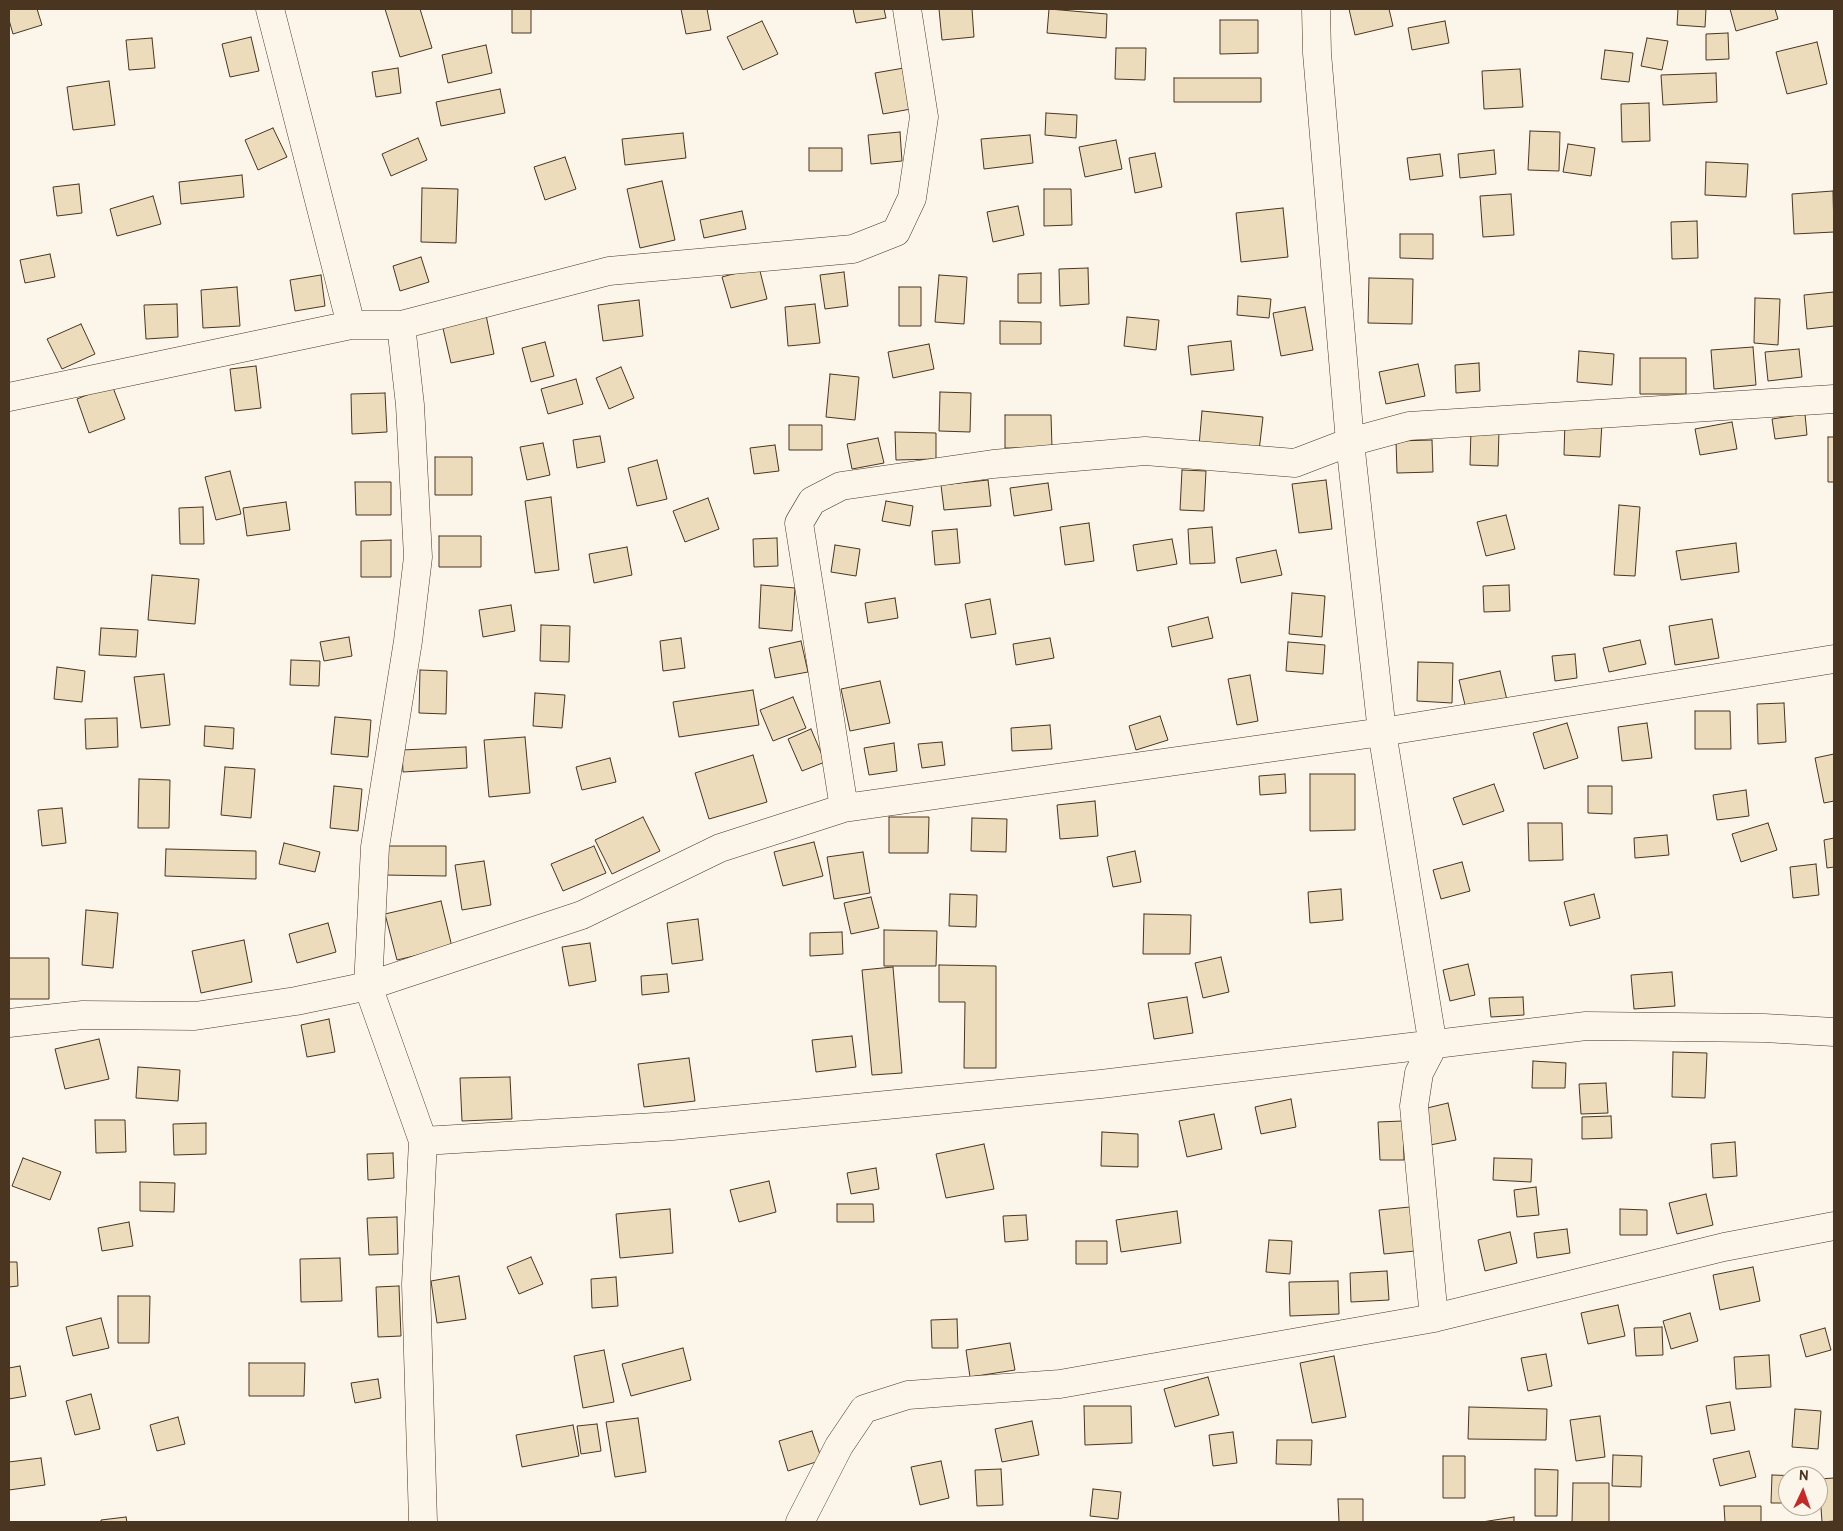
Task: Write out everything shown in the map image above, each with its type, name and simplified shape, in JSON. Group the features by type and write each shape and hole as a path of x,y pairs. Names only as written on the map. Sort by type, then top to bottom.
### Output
{"street":[{"path":"270,9 350,326"},
{"path":"9,397 350,326 401,326 609,271 853,249 896,232 912,198 924,116 907,9"},
{"path":"1316,9 1318,62 1350,442 1382,732 1433,1046 1419,1073 1414,1106 1434,1318"},
{"path":"401,326 410,405 418,558 408,641 374,847 368,986 424,1141 416,1284 423,1522"},
{"path":"844,808 799,523 812,501 841,486 993,464 1145,451 1295,463 1350,442 1409,426 1834,399"},
{"path":"9,1023 83,1015 195,1016 296,1001 368,986 582,915 720,848 844,808 1382,732 1834,659"},
{"path":"424,1141 672,1126 1101,1084 1433,1046 1586,1026 1764,1028 1834,1032"},
{"path":"800,1522 839,1446 864,1409 908,1395 1060,1384 1434,1318 1724,1247 1834,1226"}],"building":[{"path":"9,9 37,9 42,25 13,34 9,20"},
{"path":"385,9 420,9 432,48 400,57"},
{"path":"512,9 531,9 531,33 512,33"},
{"path":"681,9 707,9 711,30 686,34"},
{"path":"853,9 884,9 886,18 856,23"},
{"path":"939,9 972,9 974,37 942,40"},
{"path":"1049,9 1107,14 1106,38 1047,33"},
{"path":"1349,9 1389,9 1393,26 1355,35"},
{"path":"1678,9 1706,9 1705,27 1677,25"},
{"path":"1730,9 1775,9 1778,19 1736,31"},
{"path":"1220,20 1258,20 1258,53 1220,54"},
{"path":"762,21 778,54 743,70 727,37"},
{"path":"1445,21 1449,43 1412,50 1408,28"},
{"path":"1728,33 1729,59 1706,60 1706,34"},
{"path":"251,37 259,71 230,77 222,44"},
{"path":"152,38 155,68 129,70 126,40"},
{"path":"1647,38 1668,41 1662,70 1641,66"},
{"path":"1817,42 1827,84 1787,94 1776,52"},
{"path":"486,45 492,73 448,83 442,55"},
{"path":"1116,48 1146,48 1145,80 1115,79"},
{"path":"1605,50 1633,53 1629,82 1601,79"},
{"path":"398,68 401,93 376,97 372,72"},
{"path":"904,68 911,109 883,114 875,73"},
{"path":"1520,69 1523,107 1484,109 1482,71"},
{"path":"1716,73 1717,102 1663,105 1661,75"},
{"path":"1174,78 1261,78 1261,102 1174,102"},
{"path":"109,81 115,125 73,130 67,87"},
{"path":"500,89 505,113 441,126 436,102"},
{"path":"1649,103 1650,141 1622,142 1621,104"},
{"path":"1046,113 1077,115 1076,138 1045,135"},
{"path":"273,128 287,157 258,170 245,140"},
{"path":"1530,131 1560,132 1559,171 1528,170"},
{"path":"900,132 902,161 871,164 868,135"},
{"path":"683,133 686,158 625,165 622,139"},
{"path":"1030,135 1033,163 984,169 981,139"},
{"path":"418,138 427,160 391,176 382,154"},
{"path":"1116,140 1122,169 1085,177 1079,147"},
{"path":"1568,144 1595,148 1591,176 1563,172"},
{"path":"809,148 842,148 842,171 809,171"},
{"path":"1494,150 1496,174 1460,178 1458,154"},
{"path":"1155,153 1162,187 1135,193 1129,158"},
{"path":"1440,154 1443,176 1410,180 1407,158"},
{"path":"565,157 576,189 545,200 534,167"},
{"path":"1706,162 1748,164 1746,197 1705,195"},
{"path":"242,175 244,197 181,204 179,182"},
{"path":"662,181 675,240 640,248 627,189"},
{"path":"79,184 82,213 57,216 53,187"},
{"path":"422,188 458,189 456,243 421,242"},
{"path":"1044,189 1071,189 1072,225 1044,226"},
{"path":"1833,191 1834,232 1794,234 1792,194"},
{"path":"1511,194 1514,235 1483,237 1480,196"},
{"path":"153,196 161,224 117,236 110,209"},
{"path":"1018,206 1024,235 993,242 987,212"},
{"path":"1283,208 1288,257 1241,262 1236,213"},
{"path":"742,211 746,229 704,238 700,220"},
{"path":"1697,221 1698,258 1672,259 1671,222"},
{"path":"1400,234 1433,234 1433,259 1400,258"},
{"path":"50,254 55,277 25,283 20,260"},
{"path":"421,257 429,282 400,291 393,266"},
{"path":"759,267 767,299 731,308 722,277"},
{"path":"1088,268 1089,304 1060,306 1059,269"},
{"path":"844,272 848,306 825,309 820,275"},
{"path":"1041,273 1041,303 1018,303 1018,274"},
{"path":"321,275 325,306 295,311 290,280"},
{"path":"939,275 967,277 964,324 935,322"},
{"path":"1369,278 1413,279 1412,324 1368,323"},
{"path":"237,287 240,326 203,328 201,290"},
{"path":"899,287 921,287 921,326 899,326"},
{"path":"1834,292 1834,326 1807,329 1804,295"},
{"path":"1238,296 1271,299 1269,318 1237,315"},
{"path":"1755,298 1780,299 1778,345 1754,343"},
{"path":"639,300 643,336 603,341 598,305"},
{"path":"177,304 178,337 146,339 144,305"},
{"path":"815,304 820,343 788,346 785,307"},
{"path":"1305,307 1313,350 1281,356 1273,313"},
{"path":"486,315 494,354 451,363 442,324"},
{"path":"1127,317 1159,320 1156,350 1124,346"},
{"path":"1000,321 1041,322 1041,344 1000,344"},
{"path":"81,324 95,354 62,369 47,339"},
{"path":"1231,341 1234,370 1191,375 1188,346"},
{"path":"545,342 554,376 531,382 522,348"},
{"path":"929,344 934,369 893,378 888,352"},
{"path":"1753,347 1756,385 1714,389 1711,350"},
{"path":"1799,349 1802,377 1768,381 1765,352"},
{"path":"1579,351 1614,354 1612,385 1577,382"},
{"path":"1640,358 1686,358 1686,394 1640,394"},
{"path":"1479,363 1480,391 1456,393 1455,365"},
{"path":"1418,364 1425,396 1386,404 1379,372"},
{"path":"256,366 261,408 235,411 230,369"},
{"path":"621,367 634,398 609,409 596,378"},
{"path":"830,374 859,377 855,420 826,417"},
{"path":"576,379 583,404 548,414 541,389"},
{"path":"112,385 125,419 89,433 77,399"},
{"path":"940,392 971,393 970,432 939,431"},
{"path":"385,393 387,432 352,434 351,394"},
{"path":"1202,411 1263,417 1259,451 1199,446"},
{"path":"1805,414 1807,435 1775,439 1772,419"},
{"path":"1005,415 1051,415 1052,448 1005,448"},
{"path":"1565,420 1602,422 1600,457 1564,455"},
{"path":"1732,422 1737,449 1700,455 1695,429"},
{"path":"789,425 822,425 822,450 789,450"},
{"path":"1471,429 1499,430 1498,466 1470,465"},
{"path":"895,432 936,433 936,459 896,460"},
{"path":"600,436 605,462 577,468 573,440"},
{"path":"1828,437 1834,437 1834,482 1828,482"},
{"path":"878,438 884,463 852,469 847,444"},
{"path":"1432,440 1433,472 1397,473 1396,441"},
{"path":"543,443 550,475 527,480 520,447"},
{"path":"775,445 779,471 754,474 750,448"},
{"path":"435,457 472,457 472,495 435,495"},
{"path":"657,460 667,499 637,506 628,468"},
{"path":"1182,470 1206,471 1204,511 1180,510"},
{"path":"230,471 241,514 216,520 205,477"},
{"path":"988,480 991,506 944,510 941,485"},
{"path":"1326,480 1332,529 1299,533 1292,484"},
{"path":"355,482 391,482 391,515 356,515"},
{"path":"1048,483 1052,510 1014,516 1010,488"},
{"path":"551,497 559,570 535,573 525,501"},
{"path":"708,498 719,529 685,542 673,511"},
{"path":"886,501 913,506 910,526 882,521"},
{"path":"286,502 290,530 247,536 243,508"},
{"path":"1619,505 1640,507 1635,576 1614,575"},
{"path":"203,507 204,544 180,544 179,508"},
{"path":"1506,515 1515,549 1486,556 1477,522"},
{"path":"1089,523 1094,561 1065,565 1060,527"},
{"path":"1212,527 1215,563 1190,564 1188,529"},
{"path":"957,529 960,563 935,565 932,531"},
{"path":"439,536 481,536 481,567 439,567"},
{"path":"777,538 778,566 754,567 753,539"},
{"path":"1172,539 1177,564 1137,571 1133,545"},
{"path":"391,540 391,577 361,577 361,541"},
{"path":"1736,543 1739,572 1681,580 1676,551"},
{"path":"835,545 860,549 856,576 831,572"},
{"path":"627,547 632,575 594,583 589,554"},
{"path":"1276,550 1282,575 1241,583 1236,558"},
{"path":"152,575 199,579 195,624 148,620"},
{"path":"761,585 795,588 792,631 759,628"},
{"path":"1509,585 1510,611 1484,612 1483,586"},
{"path":"1292,593 1325,596 1322,637 1289,634"},
{"path":"895,598 898,618 868,623 865,603"},
{"path":"990,599 996,634 971,638 965,604"},
{"path":"511,605 515,631 483,637 479,610"},
{"path":"1208,617 1213,638 1172,647 1168,627"},
{"path":"1712,619 1719,658 1675,665 1669,626"},
{"path":"541,625 570,626 569,662 540,661"},
{"path":"101,628 138,630 136,657 99,655"},
{"path":"349,637 352,656 324,661 320,642"},
{"path":"681,638 685,668 663,671 660,641"},
{"path":"1050,638 1054,658 1016,665 1013,644"},
{"path":"1640,640 1646,664 1609,672 1603,648"},
{"path":"801,641 808,672 775,678 769,648"},
{"path":"1288,642 1325,645 1323,674 1286,671"},
{"path":"1575,654 1577,678 1555,681 1552,656"},
{"path":"291,660 320,661 319,686 290,685"},
{"path":"1418,662 1453,663 1452,703 1417,701"},
{"path":"57,667 85,671 82,702 54,699"},
{"path":"420,670 447,671 446,714 419,713"},
{"path":"1500,671 1507,700 1466,709 1459,680"},
{"path":"164,674 170,725 141,728 134,677"},
{"path":"1250,675 1258,721 1237,725 1228,679"},
{"path":"880,681 890,723 850,731 841,689"},
{"path":"753,690 759,725 679,737 673,702"},
{"path":"535,693 565,695 562,728 533,726"},
{"path":"793,697 806,728 773,741 760,710"},
{"path":"1784,703 1786,742 1758,744 1757,704"},
{"path":"1695,711 1730,711 1731,749 1695,749"},
{"path":"1160,716 1168,740 1136,750 1129,726"},
{"path":"335,717 371,720 368,757 331,754"},
{"path":"117,718 118,747 86,749 85,719"},
{"path":"1567,723 1578,758 1544,769 1533,733"},
{"path":"1647,723 1652,758 1622,761 1618,727"},
{"path":"1050,725 1052,749 1012,751 1011,728"},
{"path":"205,726 234,728 233,749 204,746"},
{"path":"811,729 825,762 802,771 788,739"},
{"path":"525,737 530,793 489,797 484,740"},
{"path":"942,742 945,765 922,768 918,744"},
{"path":"894,743 897,771 869,775 864,748"},
{"path":"466,747 467,768 403,772 402,750"},
{"path":"1834,754 1834,801 1824,803 1815,758"},
{"path":"753,755 767,802 709,819 695,773"},
{"path":"610,758 616,782 582,790 576,767"},
{"path":"225,767 255,769 251,818 221,815"},
{"path":"1285,774 1286,793 1260,795 1259,776"},
{"path":"1310,774 1355,774 1355,830 1310,831"},
{"path":"139,779 170,780 169,828 138,828"},
{"path":"1494,784 1504,811 1463,825 1453,798"},
{"path":"334,786 362,789 358,831 330,828"},
{"path":"1588,786 1612,786 1612,814 1588,813"},
{"path":"1746,790 1749,816 1717,820 1713,795"},
{"path":"1095,801 1098,836 1060,839 1057,805"},
{"path":"62,808 66,843 42,846 38,810"},
{"path":"643,817 660,851 612,874 595,840"},
{"path":"889,817 929,817 928,853 889,853"},
{"path":"972,818 1007,819 1006,852 971,851"},
{"path":"1528,823 1562,823 1563,860 1529,861"},
{"path":"1768,823 1777,850 1741,862 1732,834"},
{"path":"1667,835 1669,855 1635,858 1634,838"},
{"path":"1834,838 1834,867 1827,868 1824,840"},
{"path":"814,842 823,876 783,886 774,852"},
{"path":"284,843 320,852 315,872 279,864"},
{"path":"384,846 446,846 446,876 384,875"},
{"path":"594,846 606,873 563,891 551,864"},
{"path":"166,849 256,851 256,879 165,876"},
{"path":"1135,851 1141,882 1113,887 1107,857"},
{"path":"863,852 870,893 834,899 827,857"},
{"path":"484,861 491,905 462,910 455,865"},
{"path":"1462,862 1470,891 1441,899 1433,870"},
{"path":"1816,864 1819,895 1793,898 1790,867"},
{"path":"1341,889 1343,920 1310,923 1308,892"},
{"path":"950,894 977,895 976,927 949,926"},
{"path":"1594,894 1600,918 1570,926 1564,902"},
{"path":"871,897 879,928 851,934 844,903"},
{"path":"441,901 452,947 397,960 385,914"},
{"path":"86,910 118,913 113,968 82,965"},
{"path":"1144,914 1191,915 1190,954 1143,954"},
{"path":"698,919 703,960 672,964 667,923"},
{"path":"328,923 336,952 297,963 289,934"},
{"path":"884,930 937,931 936,966 884,966"},
{"path":"842,932 843,954 810,956 810,933"},
{"path":"244,940 252,982 201,993 192,951"},
{"path":"590,943 596,981 569,986 562,947"},
{"path":"1221,957 1229,992 1203,998 1195,963"},
{"path":"9,958 49,958 49,999 9,999"},
{"path":"1468,964 1475,995 1450,1001 1443,970"},
{"path":"939,965 996,966 996,1068 964,1068 965,1002 939,1002"},
{"path":"893,967 902,1073 872,1075 862,970"},
{"path":"1672,972 1675,1006 1634,1009 1631,975"},
{"path":"667,974 669,992 642,995 641,976"},
{"path":"1187,997 1193,1033 1154,1039 1148,1003"},
{"path":"1523,997 1524,1015 1491,1017 1489,998"},
{"path":"329,1019 335,1052 307,1057 301,1025"},
{"path":"852,1036 856,1067 816,1072 812,1040"},
{"path":"99,1039 109,1079 65,1089 55,1049"},
{"path":"1673,1052 1707,1053 1705,1098 1672,1097"},
{"path":"689,1058 695,1101 644,1107 638,1064"},
{"path":"1533,1061 1566,1063 1565,1088 1532,1088"},
{"path":"138,1067 180,1070 178,1101 136,1098"},
{"path":"510,1077 512,1119 462,1121 460,1078"},
{"path":"1606,1083 1608,1113 1581,1114 1579,1084"},
{"path":"1291,1099 1296,1127 1261,1134 1255,1107"},
{"path":"1448,1103 1456,1140 1430,1145 1423,1109"},
{"path":"1214,1114 1222,1149 1187,1157 1179,1121"},
{"path":"1611,1116 1612,1138 1582,1139 1582,1117"},
{"path":"95,1120 125,1120 126,1152 96,1153"},
{"path":"1403,1121 1404,1160 1380,1160 1378,1122"},
{"path":"206,1123 206,1154 174,1155 173,1124"},
{"path":"1102,1132 1138,1134 1138,1167 1101,1166"},
{"path":"1735,1142 1737,1176 1713,1178 1711,1144"},
{"path":"984,1144 994,1189 946,1198 936,1154"},
{"path":"393,1153 394,1178 368,1180 367,1154"},
{"path":"23,1158 61,1172 50,1200 12,1186"},
{"path":"1494,1158 1532,1159 1531,1182 1493,1180"},
{"path":"876,1168 879,1189 851,1194 847,1173"},
{"path":"769,1181 776,1212 739,1222 730,1190"},
{"path":"140,1182 175,1183 174,1212 140,1211"},
{"path":"1536,1187 1539,1215 1517,1217 1514,1190"},
{"path":"1706,1194 1713,1225 1677,1234 1669,1203"},
{"path":"837,1204 873,1204 874,1222 837,1222"},
{"path":"1410,1207 1415,1251 1384,1254 1379,1210"},
{"path":"670,1209 673,1253 620,1258 616,1214"},
{"path":"1620,1209 1647,1210 1647,1235 1620,1235"},
{"path":"1177,1211 1181,1243 1121,1252 1116,1220"},
{"path":"1026,1215 1028,1240 1005,1242 1003,1216"},
{"path":"397,1217 398,1254 369,1255 367,1218"},
{"path":"129,1222 133,1246 102,1251 98,1228"},
{"path":"1567,1229 1570,1253 1537,1258 1534,1233"},
{"path":"1510,1232 1517,1263 1485,1271 1478,1240"},
{"path":"1269,1240 1292,1241 1290,1274 1266,1272"},
{"path":"1076,1241 1107,1241 1107,1264 1076,1264"},
{"path":"531,1257 543,1284 519,1294 507,1267"},
{"path":"340,1258 342,1301 301,1302 300,1259"},
{"path":"9,1262 17,1262 18,1286 9,1287"},
{"path":"1753,1267 1760,1301 1720,1310 1713,1275"},
{"path":"1387,1271 1389,1300 1351,1302 1350,1273"},
{"path":"459,1276 466,1319 437,1323 431,1281"},
{"path":"616,1277 618,1306 592,1308 591,1279"},
{"path":"1338,1281 1339,1314 1290,1316 1289,1282"},
{"path":"399,1286 401,1336 378,1337 376,1287"},
{"path":"118,1296 150,1296 149,1343 118,1343"},
{"path":"1618,1305 1625,1336 1588,1344 1581,1313"},
{"path":"1690,1313 1698,1341 1671,1349 1663,1321"},
{"path":"101,1318 109,1348 73,1356 66,1327"},
{"path":"957,1319 958,1348 932,1348 931,1320"},
{"path":"1662,1327 1663,1355 1636,1356 1634,1328"},
{"path":"1825,1328 1831,1350 1806,1357 1800,1335"},
{"path":"1010,1343 1015,1370 970,1377 966,1350"},
{"path":"683,1348 691,1380 631,1396 622,1364"},
{"path":"604,1350 614,1402 583,1408 574,1356"},
{"path":"1546,1354 1552,1386 1528,1391 1521,1358"},
{"path":"1769,1355 1771,1387 1736,1389 1734,1357"},
{"path":"1334,1356 1346,1417 1312,1423 1300,1363"},
{"path":"249,1363 305,1363 304,1396 249,1396"},
{"path":"20,1366 26,1396 9,1399 9,1368"},
{"path":"1208,1377 1219,1415 1175,1427 1164,1389"},
{"path":"378,1379 381,1398 355,1403 351,1383"},
{"path":"91,1394 100,1429 75,1435 66,1401"},
{"path":"1730,1402 1735,1430 1711,1434 1706,1406"},
{"path":"1084,1406 1131,1406 1132,1443 1085,1445"},
{"path":"1469,1407 1547,1409 1546,1440 1468,1439"},
{"path":"1795,1409 1821,1411 1818,1449 1792,1447"},
{"path":"1600,1416 1605,1457 1576,1461 1570,1420"},
{"path":"178,1417 185,1444 157,1451 150,1425"},
{"path":"638,1418 646,1472 615,1477 606,1422"},
{"path":"1032,1421 1039,1455 1002,1462 995,1429"},
{"path":"597,1424 601,1451 581,1454 577,1426"},
{"path":"573,1425 579,1456 522,1467 516,1435"},
{"path":"812,1431 822,1460 788,1471 779,1441"},
{"path":"1233,1432 1237,1463 1213,1466 1209,1435"},
{"path":"1277,1440 1312,1440 1311,1465 1276,1464"},
{"path":"1749,1451 1756,1477 1720,1486 1713,1459"},
{"path":"1613,1455 1642,1456 1641,1487 1612,1486"},
{"path":"1443,1456 1465,1456 1465,1498 1443,1498"},
{"path":"41,1458 45,1485 9,1490 9,1462"},
{"path":"941,1461 949,1498 920,1505 911,1467"},
{"path":"1001,1469 1003,1505 977,1506 975,1470"},
{"path":"1535,1469 1558,1470 1557,1516 1535,1516"},
{"path":"1772,1475 1778,1475 1778,1503 1771,1503"},
{"path":"1828,1478 1834,1478 1834,1521 1822,1522 1822,1516 1828,1516"},
{"path":"1573,1483 1609,1483 1609,1522 1572,1522"},
{"path":"1093,1489 1121,1492 1118,1519 1090,1516"},
{"path":"1338,1499 1363,1499 1363,1522 1339,1522"},
{"path":"1724,1506 1761,1506 1761,1522 1725,1522"},
{"path":"126,1517 127,1522 101,1522 101,1520"},
{"path":"1514,1517 1514,1522 1482,1522"}]}
